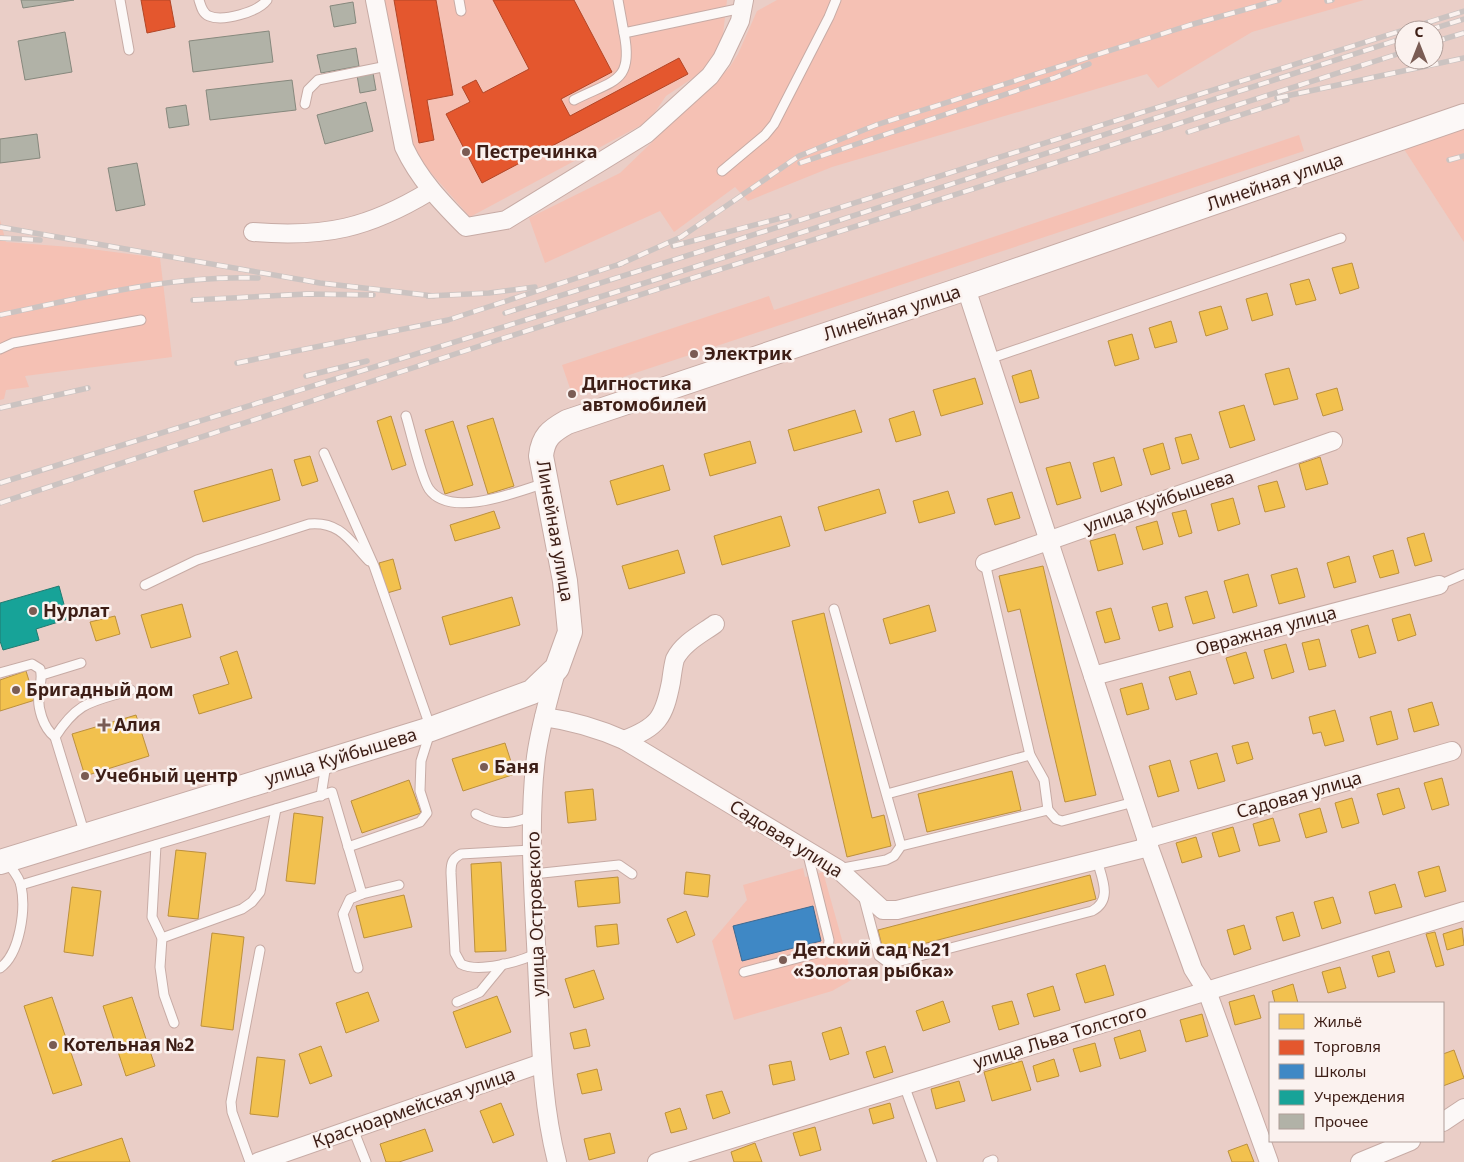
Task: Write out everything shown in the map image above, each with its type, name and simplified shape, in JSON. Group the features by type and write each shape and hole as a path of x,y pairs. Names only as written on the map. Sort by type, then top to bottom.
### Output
{"street":[{"path":"375,0 404,147 414,169 430,191 466,228 506,220 646,134 710,76 732,40 743,4"},
{"name":"Линейная улица","path":"557,668 570,632 565,581 541,456 542,443 548,433 567,422 966,288 1464,116"},
{"path":"253,232 290,235 328,233 364,224 399,210 430,191"},
{"path":"966,288 1148,843 1193,969 1207,991 1269,1162"},
{"name":"улица Куйбышева","path":"985,563 1333,441"},
{"name":"Овражная улица","path":"1093,676 1439,585"},
{"path":"624,740 648,731 661,717 667,706 675,660 688,642 715,624"},
{"name":"улица Куйбышева","path":"3,861 431,729 532,692 557,668"},
{"name":"улица Островского","path":"557,668 536,756 532,816 542,1063 546,1107 557,1162"},
{"name":"Садовая улица","path":"544,717 578,722 598,728 624,740 838,869 883,910 897,910 1097,860 1452,751"},
{"name":"улица Льва Толстого","path":"657,1162 1464,911"},
{"name":"Красноармейская улица","path":"258,1162 542,1063"},
{"path":"1444,1121 1464,1108"},
{"path":"1360,1162 1409,1142"}],"lane":[{"path":"120,0 129,50"},
{"path":"199,0 202,11 207,16 218,18 254,11 262,7 267,0"},
{"path":"459,0 461,11"},
{"path":"574,100 621,76 628,62 618,0"},
{"path":"722,171 765,135 774,124 834,8 836,0"},
{"path":"624,33 743,4"},
{"path":"305,104 308,90 318,80 387,66"},
{"path":"989,359 1341,238"},
{"path":"0,349 13,343 142,320"},
{"path":"406,416 428,487 435,496 442,500 480,502 546,483"},
{"path":"324,453 374,566 431,729 420,761 420,792 427,813 425,818 420,822 348,847"},
{"path":"146,585 206,557 309,524 322,523 340,530 374,566"},
{"path":"985,563 1030,755 1044,780 1048,810 1056,820 1062,821 1134,802"},
{"path":"1439,585 1464,574"},
{"path":"834,609 901,846"},
{"path":"42,675 82,663"},
{"path":"0,673 32,664 40,669 42,675 38,695 39,706 47,730 55,737 85,836"},
{"path":"55,737 67,718 78,708 131,690"},
{"path":"887,794 1030,755"},
{"path":"321,796 326,762"},
{"path":"21,885 332,792 362,894"},
{"path":"162,938 242,909 252,902 260,892 276,809"},
{"path":"838,869 886,860 894,856 901,846 1048,810"},
{"path":"476,814 489,821 503,824 518,822 532,816"},
{"path":"156,845 152,917 162,938 160,967 164,995 174,1023"},
{"path":"532,850 461,854 454,858 451,864 455,953 466,967 521,961 537,953"},
{"path":"744,972 828,950 829,940 807,850"},
{"path":"862,890 879,956 886,962 893,963 1092,911 1099,907 1104,900 1105,892 1097,860"},
{"path":"0,968 15,949 21,926 21,885 3,861"},
{"path":"533,874 619,866 632,874"},
{"path":"358,968 343,914 350,899 362,894 399,885"},
{"path":"250,1162 232,1112 232,1102 260,950"},
{"path":"457,1002 480,992 503,964"},
{"path":"904,1085 932,1162"},
{"path":"353,1129 366,1162"}],"shaded area":[{"path":"383,0 727,0 720,60 666,96 649,121 470,217 409,148"},
{"path":"777,0 1364,0 1252,32 1158,88 1147,74 832,167 748,201 735,187 674,232 660,211 545,263 529,218 620,173 729,68 738,54 757,11"},
{"path":"1464,127 1464,242 1402,146"},
{"path":"1299,135 1304,151 572,394 562,365 769,296 774,310"},
{"path":"0,220 6,242 83,248 160,258 172,357 25,376 29,387 6,390 4,399 0,400"},
{"name":"Детский сад №21 «Золотая рыбка»","path":"803,868 805,877 823,872 853,979 832,991 734,1020 712,941 747,900 743,885"}],"building: Жильё":[{"path":"1352,263 1359,288 1340,294 1332,268"},
{"path":"1309,279 1316,300 1296,305 1290,284"},
{"path":"1267,293 1273,315 1252,321 1246,299"},
{"path":"1221,306 1228,329 1206,336 1199,312"},
{"path":"1171,321 1177,342 1155,348 1149,328"},
{"path":"1132,334 1139,359 1115,366 1108,341"},
{"path":"1289,368 1298,399 1274,405 1265,374"},
{"path":"1031,370 1039,398 1020,403 1012,376"},
{"path":"975,378 983,404 941,416 933,390"},
{"path":"1337,388 1343,410 1323,416 1316,394"},
{"path":"1244,405 1255,440 1230,448 1219,412"},
{"path":"855,410 862,432 794,451 788,430"},
{"path":"914,411 921,435 896,442 889,419"},
{"path":"391,416 406,465 392,470 377,421"},
{"path":"493,418 514,486 488,494 467,426"},
{"path":"453,421 473,485 445,494 425,430"},
{"path":"1191,434 1199,459 1182,464 1175,438"},
{"path":"750,441 756,463 710,476 704,454"},
{"path":"1163,443 1170,469 1151,475 1143,449"},
{"path":"310,456 318,481 302,486 294,460"},
{"path":"1114,457 1122,485 1101,492 1093,463"},
{"path":"1320,457 1328,484 1306,490 1299,464"},
{"path":"1070,462 1081,498 1057,505 1046,468"},
{"path":"663,465 670,490 617,505 610,481"},
{"path":"272,469 280,500 203,522 194,491"},
{"path":"1277,481 1285,507 1265,512 1258,486"},
{"path":"879,489 886,513 825,531 818,507"},
{"path":"948,491 955,513 919,523 913,501"},
{"path":"1012,492 1020,518 995,525 987,499"},
{"path":"1233,498 1240,524 1218,531 1211,504"},
{"path":"1186,510 1192,533 1179,537 1172,513"},
{"path":"494,511 500,528 455,541 450,525"},
{"path":"781,516 790,546 722,565 714,536"},
{"path":"1157,521 1163,544 1143,550 1136,527"},
{"path":"1424,533 1432,561 1415,566 1407,538"},
{"path":"1115,534 1123,564 1098,571 1090,541"},
{"path":"678,550 685,573 629,589 622,566"},
{"path":"1393,550 1399,573 1380,578 1373,556"},
{"path":"1349,556 1356,582 1334,588 1327,563"},
{"path":"393,559 401,589 387,593 379,563"},
{"path":"1043,566 1096,795 1065,802 1020,609 1008,612 999,576"},
{"path":"1297,568 1305,597 1279,604 1271,575"},
{"path":"1248,574 1257,606 1233,613 1224,581"},
{"path":"1207,591 1215,618 1193,624 1185,597"},
{"path":"512,597 520,625 450,645 442,617"},
{"path":"1167,603 1173,627 1159,631 1152,607"},
{"path":"182,604 191,637 151,648 141,615"},
{"path":"929,605 936,631 890,644 883,619"},
{"path":"1111,608 1120,639 1105,643 1096,612"},
{"path":"824,613 872,818 884,815 891,846 847,857 792,621"},
{"path":"1410,614 1416,635 1398,641 1392,619"},
{"path":"115,616 120,634 96,641 90,622"},
{"path":"1368,625 1376,653 1359,658 1351,630"},
{"path":"1319,639 1326,666 1309,670 1302,643"},
{"path":"1286,644 1294,672 1272,679 1264,650"},
{"path":"237,651 252,698 199,714 193,695 229,684 220,657"},
{"path":"1246,652 1254,678 1234,684 1226,658"},
{"name":"Бригадный дом","path":"26,671 35,700 0,711 0,680"},
{"path":"1190,671 1197,694 1176,700 1169,677"},
{"path":"1142,683 1149,709 1127,715 1120,689"},
{"path":"1432,702 1439,725 1414,732 1408,709"},
{"path":"1335,710 1344,741 1325,746 1321,732 1313,734 1309,717"},
{"path":"1391,711 1398,739 1377,745 1370,717"},
{"path":"136,715 149,756 85,776 72,734"},
{"path":"1248,742 1253,759 1237,764 1232,746"},
{"name":"Баня","path":"505,743 515,774 463,791 452,759"},
{"path":"1217,753 1225,781 1198,789 1190,761"},
{"path":"1170,760 1179,791 1158,797 1149,766"},
{"path":"1012,771 1021,810 927,832 918,794"},
{"path":"1442,778 1449,805 1432,810 1424,783"},
{"path":"409,780 421,813 362,833 351,801"},
{"path":"1399,788 1405,808 1383,815 1377,794"},
{"path":"593,789 596,820 568,823 565,792"},
{"path":"1352,798 1359,823 1342,828 1335,803"},
{"path":"1320,808 1327,832 1306,838 1299,814"},
{"path":"294,813 323,817 315,884 286,881"},
{"path":"1273,818 1280,841 1259,846 1253,824"},
{"path":"1233,827 1240,851 1219,857 1212,833"},
{"path":"1196,837 1202,857 1182,863 1176,843"},
{"path":"176,850 206,853 198,919 168,916"},
{"path":"501,862 506,951 475,952 471,864"},
{"path":"1439,866 1446,891 1425,897 1418,872"},
{"path":"686,872 710,875 708,897 684,894"},
{"path":"1090,875 1096,899 884,954 878,930"},
{"path":"618,877 620,903 578,907 575,881"},
{"path":"1395,884 1402,907 1375,914 1369,892"},
{"path":"72,887 101,891 93,956 64,952"},
{"path":"404,895 412,927 364,938 356,906"},
{"path":"1333,897 1341,923 1322,929 1314,902"},
{"path":"686,911 695,935 677,943 667,919"},
{"path":"1293,912 1300,936 1283,941 1276,917"},
{"path":"617,924 619,944 597,947 595,926"},
{"path":"1244,925 1251,949 1234,955 1227,930"},
{"path":"1462,928 1464,945 1447,950 1443,934"},
{"path":"1435,932 1444,965 1436,967 1426,934"},
{"path":"212,933 244,937 233,1030 201,1026"},
{"path":"1389,951 1395,972 1378,977 1372,956"},
{"path":"1105,965 1114,995 1085,1003 1076,974"},
{"path":"1340,967 1346,988 1328,993 1322,972"},
{"path":"594,970 604,999 574,1008 565,979"},
{"path":"1293,984 1298,1002 1275,1002 1272,991"},
{"path":"1053,986 1060,1010 1034,1017 1027,994"},
{"path":"368,992 379,1021 346,1033 336,1003"},
{"path":"1254,995 1261,1018 1235,1025 1229,1002"},
{"path":"497,996 511,1032 466,1048 453,1012"},
{"name":"Котельная №2","path":"52,997 82,1085 53,1094 24,1006"},
{"name":"Котельная №2","path":"132,997 155,1066 126,1076 103,1006"},
{"path":"943,1001 950,1022 923,1031 916,1011"},
{"path":"1012,1001 1019,1024 999,1030 992,1006"},
{"path":"1202,1014 1208,1036 1186,1042 1180,1020"},
{"path":"841,1027 849,1054 830,1060 822,1033"},
{"path":"586,1029 590,1046 574,1049 570,1033"},
{"path":"1140,1030 1146,1051 1120,1059 1114,1038"},
{"path":"1095,1043 1101,1066 1080,1072 1073,1049"},
{"path":"321,1046 332,1076 310,1084 299,1054"},
{"path":"885,1046 893,1072 874,1078 866,1052"},
{"path":"1454,1050 1464,1078 1444,1086 1444,1054"},
{"path":"257,1057 285,1060 278,1117 250,1114"},
{"path":"1054,1059 1059,1076 1037,1082 1033,1066"},
{"path":"791,1061 795,1080 773,1085 769,1065"},
{"path":"1022,1061 1031,1090 992,1101 984,1072"},
{"path":"597,1069 602,1090 582,1094 577,1074"},
{"path":"959,1081 965,1101 936,1109 931,1089"},
{"path":"722,1091 730,1113 713,1119 706,1095"},
{"path":"501,1103 514,1135 493,1143 480,1111"},
{"path":"890,1103 894,1118 873,1124 869,1109"},
{"path":"680,1108 687,1129 671,1133 665,1113"},
{"path":"815,1127 821,1150 800,1156 793,1133"},
{"path":"425,1129 433,1151 399,1162 386,1162 380,1144"},
{"path":"610,1133 615,1153 589,1160 584,1139"},
{"path":"122,1138 130,1162 52,1162 52,1161"},
{"path":"755,1143 762,1162 734,1162 731,1152"},
{"path":"1247,1144 1254,1162 1232,1162 1228,1151"}],"building: Торговля":[{"path":"141,0 170,0 175,27 147,33"},
{"path":"394,0 436,0 453,95 427,100 434,140 419,143"},
{"path":"493,0 574,0 612,72 561,99 570,116 679,58 688,74 482,183 446,114 470,102 462,87 476,80 483,93 529,69"}],"building: Школы":[{"path":"813,906 821,941 742,961 733,926"}],"building: Учреждения":[{"name":"Нурлат","path":"59,586 68,619 36,629 39,640 3,650 0,641 0,603"}],"building: Прочее":[{"path":"21,0 74,0 23,8"},
{"path":"353,2 356,23 334,27 330,6"},
{"path":"269,31 273,62 193,72 189,41"},
{"path":"65,32 72,72 25,80 18,41"},
{"path":"356,48 359,66 321,73 317,55"},
{"path":"373,73 376,90 360,93 357,75"},
{"path":"292,80 296,110 210,120 206,90"},
{"path":"366,102 373,131 325,144 317,115"},
{"path":"186,105 189,125 169,128 166,108"},
{"path":"37,134 40,158 0,163 0,139"},
{"path":"137,163 145,205 116,211 108,168"}],"railway":[{"path":"618,265 681,237 799,156 876,125 1190,25 1279,0"},
{"path":"1327,1 1332,0"},
{"path":"505,313 1464,11"},
{"path":"1444,25 1464,19"},
{"path":"1444,39 1464,33"},
{"path":"0,483 648,282 1394,41"},
{"path":"0,503 501,339 1394,55"},
{"path":"1277,98 1464,58"},
{"path":"800,163 1054,78 1089,64"},
{"path":"1188,132 1287,100"},
{"path":"1449,160 1464,156"},
{"path":"673,246 789,216"},
{"path":"0,227 320,283 434,296"},
{"path":"0,238 40,240"},
{"path":"237,363 448,320 623,263"},
{"path":"0,315 160,284 225,278 258,278"},
{"path":"428,296 489,293 535,287"},
{"path":"193,300 307,294 373,295"},
{"path":"306,376 367,361"},
{"path":"0,408 88,388"}],"place":[{"name":"Пестречинка","path":"466,152"},
{"name":"Электрик","path":"694,354"},
{"name":"Дигностика автомобилей","path":"572,394"},
{"name":"Нурлат","path":"33,611"},
{"name":"Бригадный дом","path":"16,690"},
{"name":"Алия","path":"104,725"},
{"name":"Баня","path":"484,767"},
{"name":"Учебный центр","path":"85,776"},
{"name":"Детский сад №21 «Золотая рыбка»","path":"783,960"},
{"name":"Котельная №2","path":"53,1045"}]}
